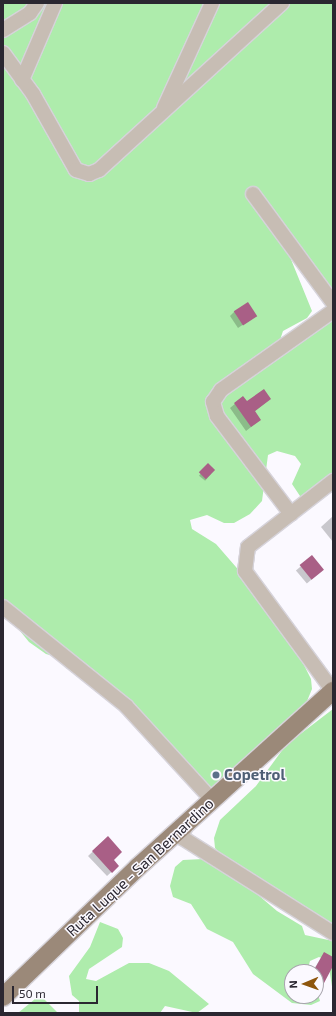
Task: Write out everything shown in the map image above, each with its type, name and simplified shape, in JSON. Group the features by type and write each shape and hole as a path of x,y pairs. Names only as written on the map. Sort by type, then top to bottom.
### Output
{"main road":[{"name":"Ruta Luque - San Bernardino","path":"3,996 188,822 333,691"}],"street":[{"path":"3,30 30,13 37,3"},
{"path":"22,80 55,3"},
{"path":"162,112 212,3"},
{"path":"3,53 22,80 76,170 89,174 99,170 282,3"},
{"path":"253,194 333,302"},
{"path":"291,514 217,416 213,402 221,390 333,311"},
{"path":"333,482 248,548 244,571 333,691"},
{"path":"3,607 126,706 212,800"},
{"path":"188,822 180,837 333,933"}],"green space":[{"path":"3,3 333,3 333,298 298,243 259,197 250,200 290,257 312,311 307,318 283,331 280,340 333,319 333,486 302,499 292,484 301,464 295,456 277,451 268,455 262,501 250,514 234,523 224,523 207,515 190,520 192,529 216,544 249,582 294,645 311,679 312,689 305,706 209,793 164,742 74,662 46,654 29,642 3,610"},
{"path":"333,709 333,936 227,862 215,848 214,838 220,820 256,786 286,745"},
{"path":"203,859 238,878 277,911 302,926 305,935 333,941 333,993 328,961 319,957 310,961 309,964 284,964 284,997 253,974 233,942 207,929 191,904 173,897 170,886 175,867 183,860"},
{"path":"100,922 118,929 123,938 122,947 89,969 86,979 96,981 129,963 149,963 169,971 209,1004 197,1013 165,1006 160,1013 79,1013 79,1001 72,995 69,976 90,947"},
{"path":"35,999 44,999 58,1013 18,1013"}],"building":[{"path":"248,302 257,316 243,326 234,311"},
{"path":"264,389 271,399 255,411 261,420 251,427 234,403 243,396 247,401"},
{"path":"208,463 215,470 206,479 199,472"},
{"path":"312,555 324,570 312,580 300,565"},
{"path":"108,836 122,852 114,860 119,866 112,873 92,851"},
{"path":"324,952 333,957 333,966 324,983 324,964 317,964"}],"place":[{"name":"Copetrol","path":"216,775"}]}
